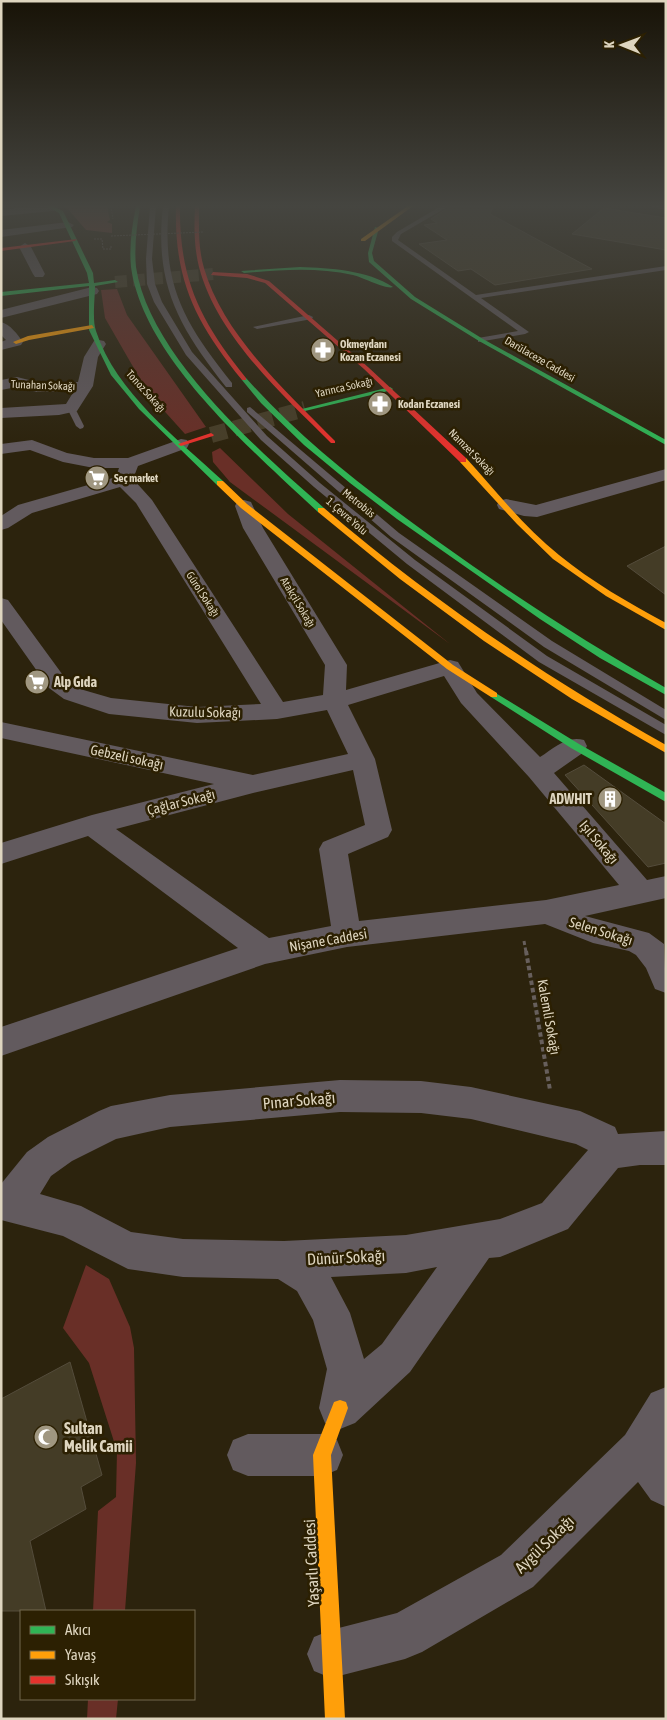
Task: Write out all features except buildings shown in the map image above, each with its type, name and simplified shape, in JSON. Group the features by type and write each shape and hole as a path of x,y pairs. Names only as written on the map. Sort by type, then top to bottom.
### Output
{"main road":[{"path":"1,294 64,286"},
{"name":"Tonoz Sokağı","path":"91,286 95,334 114,375 141,408 244,506 450,667 575,746 666,798"},
{"name":"1. Çevre Yolu","path":"137,286 146,312 157,333 176,360 208,398 273,466 366,548 522,664 603,715 666,750"},
{"path":"188,286 195,306 227,359 270,407 301,437 376,500 494,586 577,640 666,692"},
{"path":"208,286 222,317 283,391 340,448"},
{"name":"Namzet Sokağı","path":"272,286 390,389 460,456 556,558 602,591 666,627"},
{"path":"388,286 413,298"},
{"name":"Darülaceze Caddesi","path":"398,286 413,298 666,443"},
{"path":"16,342 28,338 95,334"},
{"name":"Yarınca Sokağı","path":"305,409 390,389"},
{"path":"181,444 211,435"},
{"path":"488,566 577,640"},
{"name":"Yaşarlı Caddesi","path":"335,1719 322,1455 340,1408"}],"street":[{"path":"1,314 82,286"},
{"path":"1,326 16,342 1,346"},
{"path":"1,414 71,408 85,386 95,334"},
{"name":"Tunahan Sokağı","path":"1,386 17,382 37,387 85,386"},
{"path":"1,524 25,509 127,471 181,444"},
{"path":"1,449 32,445 62,457 127,471"},
{"name":"Gürol Sokağı","path":"127,471 143,500 277,711"},
{"path":"506,505 524,510 538,511 666,474"},
{"name":"Atakçil Sokağı","path":"244,506 253,528 336,665 334,701"},
{"name":"Kuzulu Sokağı","path":"4,613 58,683 72,694 109,706 198,714 277,711 334,701 450,667"},
{"name":"Işıl Sokağı","path":"450,667 469,698 653,889"},
{"path":"334,701 363,759 379,830 333,849 347,935"},
{"name":"Gebzeli sokağı","path":"1,730 252,784"},
{"path":"538,771 575,746"},
{"name":"Çağlar Sokağı","path":"1,854 92,825 252,784 363,759"},
{"path":"92,825 265,951"},
{"name":"Nişane Caddesi","path":"1,1042 265,951 347,935 533,914 653,889"},
{"name":"Selen Sokağı","path":"533,914 594,931 626,937 649,947 661,963 666,980"},
{"name":"Pınar Sokağı","path":"6,1204 39,1164 60,1149 111,1123 170,1111 340,1096 421,1097 471,1103 580,1128 603,1139 608,1152"},
{"path":"608,1152 640,1148 666,1148"},
{"name":"Dünür Sokağı","path":"6,1204 68,1220 128,1250 183,1258 284,1260 406,1254 500,1238 555,1216 608,1152"},
{"path":"340,1408 396,1358 478,1242"},
{"path":"284,1260 310,1278 330,1313 347,1368 340,1408"},
{"name":"Aygül Sokağı","path":"331,1654 405,1635 517,1572 640,1450 666,1408"},
{"path":"640,1450 666,1485"},
{"path":"248,1455 322,1455"}],"lane":[{"name":"Metrobüs","path":"152,286 158,302 189,353 264,438 317,485 411,562 536,653 666,732"},
{"name":"Metrobüs","path":"171,286 195,342 244,404 395,535 548,644 666,716"},
{"path":"460,286 525,332 475,334"},
{"path":"475,297 546,286"},
{"path":"257,327 309,317"},
{"path":"504,325 514,324"},
{"path":"71,408 80,426"}],"path":[{"name":"Kalemli Sokağı","path":"533,914 556,1122"}],"shaded area":[{"path":"117,289 127,315 206,427 185,434 149,394 105,318 101,290"},
{"path":"220,448 288,514 450,644 230,482 213,462 212,452"},
{"path":"86,1265 109,1279 130,1327 134,1348 136,1463 125,1610 93,1610 98,1511 116,1497 117,1451 89,1363 63,1328"},
{"path":"88,1700 118,1700 116,1719 87,1719"}],"tunnel":[{"path":"211,435 305,409"}],"traffic: fast":[{"path":"1,294 74,286"},
{"path":"92,286 92,330 114,375 141,408 220,483"},
{"path":"139,286 150,319 181,367 244,437 321,510"},
{"path":"400,286 413,298 481,340 666,443"},
{"path":"244,379 306,443 352,482 400,518 543,617 604,656 666,692"},
{"path":"305,409 390,389"},
{"path":"494,695 575,746 666,798"}],"traffic: slow":[{"path":"16,342 28,338 92,327"},
{"path":"463,460 543,546 556,557 596,586 666,627"},
{"path":"220,483 244,506 450,667 494,695"},
{"path":"321,510 402,577 531,669 666,750"},
{"path":"335,1719 322,1455 340,1408"}],"traffic: jam":[{"path":"188,286 202,320 214,340 244,379"},
{"path":"208,286 223,317 239,340 296,405 333,442"},
{"path":"272,286 366,368 463,460"},
{"path":"181,444 211,435"}],"place":[{"name":"Okmeydanı Kozan Eczanesi","path":"323,350"},
{"name":"Kodan Eczanesi","path":"380,404"},
{"name":"Seç market","path":"97,478"},
{"name":"Alp Gıda","path":"37,682"},
{"name":"ADWHIT","path":"610,799"},
{"name":"Sultan Melik Camii","path":"46,1437"}]}
